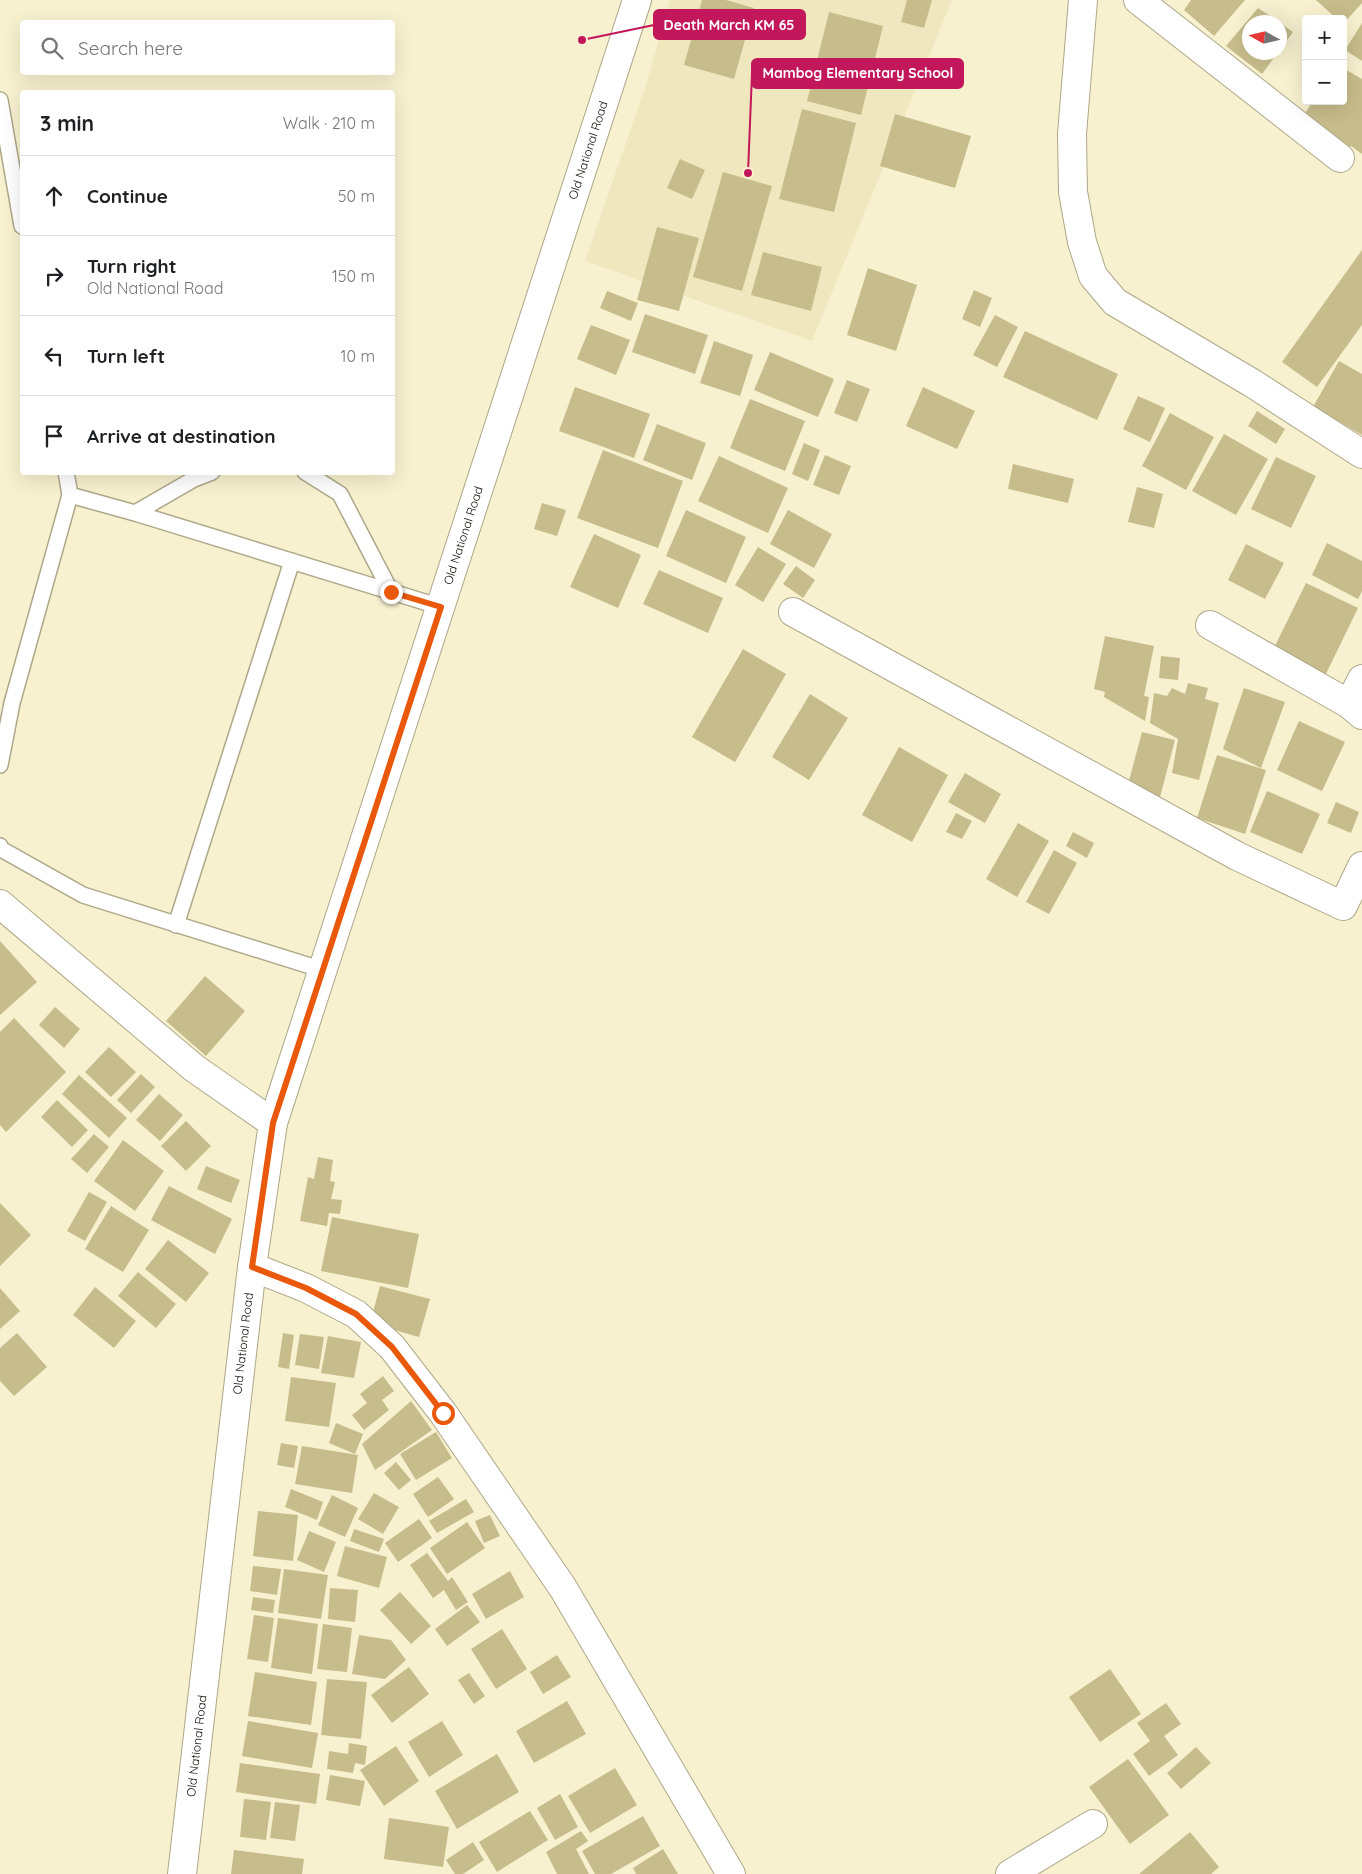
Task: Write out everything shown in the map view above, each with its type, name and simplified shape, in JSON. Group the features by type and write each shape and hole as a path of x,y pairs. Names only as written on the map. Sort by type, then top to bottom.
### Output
{"street":[{"name":"Old National Road","path":"182,1874 252,1267 273,1123 637,0"},
{"path":"1083,0 1072,134 1073,192 1082,242 1093,276 1115,302 1252,383 1362,454"},
{"path":"1138,0 1340,158"},
{"path":"793,612 1237,856 1343,906 1362,866"},
{"path":"1210,625 1355,709 1362,679"},
{"path":"0,904 194,1068 273,1123"},
{"path":"252,1267 306,1288 356,1314 392,1347 443,1413 563,1588 731,1874"},
{"path":"1010,1874 1093,1824"}],"lane":[{"path":"0,100 20,215"},
{"path":"0,765 12,704 70,495 67,475"},
{"path":"135,512 204,475"},
{"path":"310,475 340,494 391,592"},
{"path":"70,495 135,512 441,607"},
{"path":"176,925 292,561"},
{"path":"0,846 1,849 83,895 323,970"}],"shaded area":[{"path":"670,0 952,0 812,341 585,261 646,85"}],"building":[{"path":"702,0 726,0 754,8 734,79 684,65"},
{"path":"907,0 932,0 924,28 901,22"},
{"path":"1191,0 1245,0 1214,36 1184,10"},
{"path":"1316,0 1362,0 1362,3 1347,20 1347,15 1333,15"},
{"path":"1258,8 1268,15 1252,15"},
{"path":"829,12 883,26 861,115 807,101"},
{"path":"1362,23 1362,61 1347,51 1347,47"},
{"path":"1242,27 1242,58 1226,46"},
{"path":"1287,28 1293,32 1287,40"},
{"path":"1244,60 1272,60 1262,74"},
{"path":"1347,70 1362,79 1362,154 1351,146 1345,150 1303,116 1310,105 1347,105"},
{"path":"802,109 856,123 834,212 779,199"},
{"path":"895,114 971,136 955,188 880,166"},
{"path":"680,159 705,170 692,199 667,188"},
{"path":"723,172 772,186 742,291 693,277"},
{"path":"657,227 699,238 679,311 637,300"},
{"path":"1362,250 1362,325 1317,387 1282,362"},
{"path":"763,252 822,267 811,311 751,295"},
{"path":"868,268 917,285 896,351 847,335"},
{"path":"974,290 992,298 980,327 962,319"},
{"path":"607,291 638,303 631,321 600,308"},
{"path":"645,314 708,335 695,374 632,352"},
{"path":"995,315 1018,327 997,367 973,355"},
{"path":"591,325 630,340 616,375 577,359"},
{"path":"1025,331 1118,374 1097,420 1003,377"},
{"path":"714,341 753,355 740,396 700,383"},
{"path":"770,352 834,379 818,417 754,390"},
{"path":"1339,361 1362,374 1362,435 1313,407"},
{"path":"847,380 870,389 857,422 834,413"},
{"path":"575,387 650,414 634,458 559,431"},
{"path":"923,387 975,411 957,449 906,426"},
{"path":"1138,396 1165,408 1150,442 1123,429"},
{"path":"750,399 805,421 785,471 730,448"},
{"path":"1257,411 1285,429 1276,444 1248,426"},
{"path":"1170,413 1214,437 1186,490 1142,466"},
{"path":"657,424 706,443 692,480 643,460"},
{"path":"1224,434 1268,459 1236,515 1192,491"},
{"path":"804,443 820,450 808,481 792,474"},
{"path":"603,450 683,481 658,548 577,518"},
{"path":"825,455 851,466 839,495 813,485"},
{"path":"719,456 788,488 768,533 698,501"},
{"path":"1276,457 1316,476 1291,528 1251,509"},
{"path":"1013,464 1074,479 1068,503 1008,489"},
{"path":"1137,487 1163,494 1154,528 1128,522"},
{"path":"542,503 566,510 557,536 534,529"},
{"path":"686,510 746,537 726,583 666,556"},
{"path":"788,510 832,534 814,568 770,544"},
{"path":"594,534 641,555 618,608 570,587"},
{"path":"1327,543 1362,561 1362,591 1358,599 1312,575"},
{"path":"1246,544 1284,563 1265,599 1228,580"},
{"path":"758,547 786,564 763,602 735,585"},
{"path":"796,566 815,580 803,598 783,584"},
{"path":"659,570 723,598 708,633 643,604"},
{"path":"1306,583 1358,608 1323,680 1271,654"},
{"path":"1105,636 1154,646 1144,696 1149,697 1145,721 1104,697 1105,692 1094,689"},
{"path":"743,649 786,674 735,762 692,737"},
{"path":"1161,656 1180,658 1178,680 1159,678"},
{"path":"1188,683 1208,688 1205,699 1219,703 1199,780 1172,773 1178,739 1150,723 1154,693 1167,696 1172,688 1185,694"},
{"path":"1244,688 1285,702 1261,768 1223,749"},
{"path":"810,694 848,718 809,780 772,757"},
{"path":"1299,721 1345,742 1322,791 1277,770"},
{"path":"1142,732 1175,740 1159,801 1126,792"},
{"path":"899,747 948,775 912,842 862,815"},
{"path":"1217,755 1266,770 1245,834 1197,818"},
{"path":"965,773 1001,794 985,823 948,802"},
{"path":"1267,791 1320,814 1302,854 1250,832"},
{"path":"1336,802 1359,812 1351,833 1327,823"},
{"path":"956,813 972,821 962,839 946,832"},
{"path":"1018,823 1049,841 1017,897 986,879"},
{"path":"1073,832 1094,843 1087,858 1066,846"},
{"path":"1054,850 1077,863 1049,914 1026,902"},
{"path":"0,941 37,982 0,1015"},
{"path":"205,976 245,1011 206,1056 166,1021"},
{"path":"55,1007 80,1029 64,1048 39,1025"},
{"path":"14,1018 66,1072 6,1132 0,1125 0,1032"},
{"path":"109,1047 136,1072 111,1097 85,1072"},
{"path":"141,1074 155,1087 131,1113 117,1100"},
{"path":"79,1075 127,1118 109,1138 62,1094"},
{"path":"159,1094 183,1115 160,1141 136,1120"},
{"path":"57,1100 88,1130 72,1147 41,1117"},
{"path":"186,1121 211,1146 186,1171 161,1146"},
{"path":"94,1134 109,1147 87,1173 71,1159"},
{"path":"123,1140 164,1171 135,1211 94,1181"},
{"path":"318,1157 333,1160 330,1181 335,1182 331,1199 342,1200 340,1214 329,1213 327,1226 300,1221 308,1177 314,1179"},
{"path":"206,1166 240,1180 231,1203 197,1189"},
{"path":"169,1186 232,1219 215,1254 151,1220"},
{"path":"89,1192 107,1202 85,1241 67,1231"},
{"path":"0,1203 31,1235 0,1266"},
{"path":"111,1206 149,1230 123,1272 85,1249"},
{"path":"332,1217 419,1234 408,1288 321,1271"},
{"path":"168,1240 209,1273 186,1302 145,1269"},
{"path":"138,1272 176,1304 156,1328 118,1296"},
{"path":"380,1286 430,1299 419,1337 370,1323"},
{"path":"95,1287 136,1321 114,1348 73,1315"},
{"path":"0,1288 20,1311 0,1329"},
{"path":"17,1333 47,1367 14,1396 0,1381 0,1348"},
{"path":"283,1333 294,1335 289,1369 278,1367"},
{"path":"300,1334 324,1337 319,1369 295,1365"},
{"path":"328,1336 361,1342 354,1378 321,1373"},
{"path":"383,1376 394,1391 382,1400 389,1410 364,1430 352,1415 367,1403 360,1394"},
{"path":"291,1377 336,1383 329,1427 285,1421"},
{"path":"411,1401 432,1430 375,1470 362,1444"},
{"path":"336,1423 363,1434 355,1454 329,1443"},
{"path":"436,1432 452,1458 416,1480 400,1454"},
{"path":"281,1443 298,1446 294,1468 277,1465"},
{"path":"302,1446 358,1455 352,1493 295,1484"},
{"path":"396,1462 411,1480 399,1490 384,1473"},
{"path":"438,1477 454,1499 428,1517 413,1494"},
{"path":"291,1489 323,1502 317,1520 285,1507"},
{"path":"374,1493 399,1507 383,1534 358,1519"},
{"path":"332,1495 358,1508 345,1537 318,1525"},
{"path":"466,1499 474,1512 437,1533 429,1521"},
{"path":"258,1511 298,1515 293,1561 253,1556"},
{"path":"490,1515 500,1536 484,1543 475,1521"},
{"path":"419,1519 432,1538 398,1562 385,1543"},
{"path":"467,1522 485,1548 447,1574 430,1548"},
{"path":"354,1529 384,1539 379,1552 350,1541"},
{"path":"309,1531 336,1542 324,1572 297,1560"},
{"path":"345,1546 387,1557 379,1588 337,1576"},
{"path":"427,1553 448,1581 452,1577 468,1602 456,1610 444,1590 433,1598 410,1565"},
{"path":"253,1566 281,1569 277,1595 250,1591"},
{"path":"284,1569 328,1575 321,1619 278,1613"},
{"path":"510,1571 524,1597 486,1619 472,1594"},
{"path":"330,1588 358,1590 355,1622 328,1619"},
{"path":"400,1592 431,1626 411,1644 380,1610"},
{"path":"253,1597 275,1600 273,1613 251,1610"},
{"path":"467,1605 480,1622 447,1646 435,1629"},
{"path":"254,1615 274,1618 268,1662 247,1659"},
{"path":"278,1618 318,1624 312,1674 271,1668"},
{"path":"323,1624 352,1628 347,1672 317,1669"},
{"path":"502,1629 527,1669 496,1689 471,1649"},
{"path":"359,1635 391,1640 406,1660 385,1679 352,1674"},
{"path":"557,1655 571,1677 543,1694 530,1672"},
{"path":"409,1667 429,1694 392,1723 371,1695"},
{"path":"1110,1669 1141,1714 1100,1742 1069,1697"},
{"path":"255,1672 317,1682 311,1725 248,1716"},
{"path":"469,1673 485,1696 474,1704 458,1680"},
{"path":"327,1679 367,1682 361,1739 321,1735"},
{"path":"567,1701 586,1734 534,1763 516,1731"},
{"path":"1166,1703 1181,1724 1164,1736 1178,1755 1149,1776 1133,1754 1150,1741 1137,1723"},
{"path":"248,1721 318,1733 312,1768 242,1756"},
{"path":"442,1721 463,1755 429,1777 408,1742"},
{"path":"349,1743 367,1746 365,1765 355,1763 353,1773 327,1769 329,1751 348,1754"},
{"path":"396,1746 419,1781 384,1806 360,1770"},
{"path":"1196,1747 1211,1763 1181,1789 1167,1773"},
{"path":"497,1754 519,1792 457,1829 435,1791"},
{"path":"1128,1759 1169,1815 1130,1844 1089,1787"},
{"path":"240,1763 320,1774 316,1804 236,1792"},
{"path":"615,1768 637,1805 590,1833 568,1796"},
{"path":"330,1775 365,1781 360,1806 326,1800"},
{"path":"560,1794 578,1827 555,1840 537,1808"},
{"path":"244,1799 271,1802 266,1840 240,1837"},
{"path":"275,1802 300,1805 295,1841 270,1838"},
{"path":"530,1811 548,1840 497,1872 479,1842"},
{"path":"643,1816 660,1846 611,1874 595,1874 582,1851"},
{"path":"389,1818 449,1827 443,1867 384,1859"},
{"path":"581,1831 588,1841 576,1849 589,1874 557,1874 546,1852"},
{"path":"1190,1832 1219,1867 1211,1874 1139,1874"},
{"path":"473,1842 484,1860 463,1874 455,1874 446,1860"},
{"path":"663,1849 678,1874 636,1874 633,1868"},
{"path":"234,1850 304,1859 302,1874 231,1874"}],"place":[{"name":"Death March KM 65","path":"582,40"},
{"name":"Mambog Elementary School","path":"748,173"}],"route":[{"path":"391,592 441,607 273,1123 252,1267 306,1288 356,1314 392,1347 443,1413"}]}
